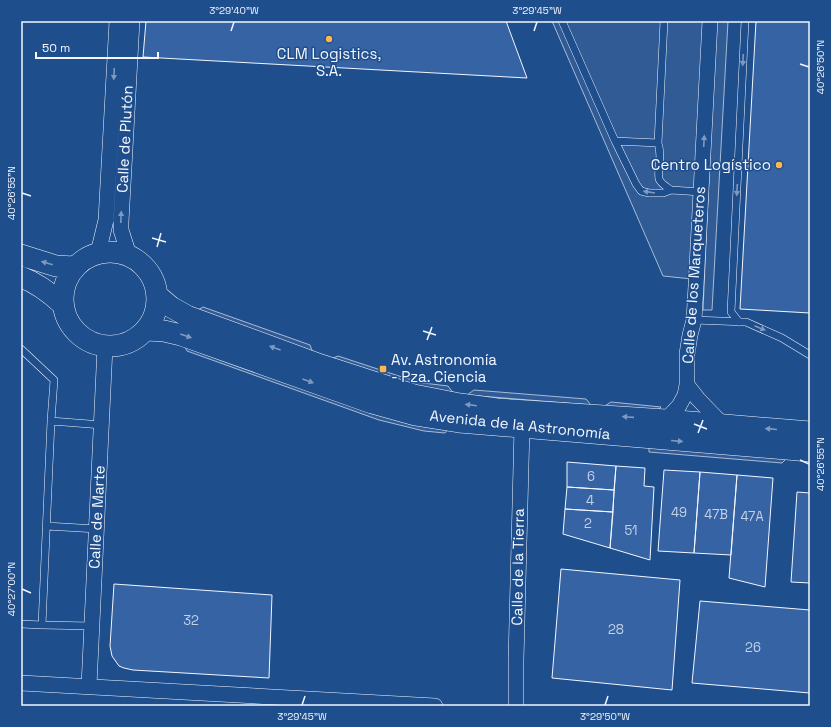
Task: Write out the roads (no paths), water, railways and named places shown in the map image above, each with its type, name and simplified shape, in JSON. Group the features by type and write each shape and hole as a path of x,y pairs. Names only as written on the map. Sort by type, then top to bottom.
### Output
{"street":[{"name":"Calle de Plutón","path":"98,253 106,220 117,21"},
{"name":"Calle de Plutón","path":"129,255 121,230 121,222 132,21"},
{"name":"Calle de los Marqueteros","path":"644,438 656,430 679,406 685,395 687,385 687,354 694,320 710,21"},
{"path":"112,252 129,255 150,274 158,296 156,315 147,330 130,344 105,347 83,339 69,324 62,304 65,283 75,267 90,256 98,253 112,252"},
{"path":"21,255 56,266 75,267"},
{"path":"21,277 32,281 48,291 62,304"},
{"name":"Avenida de la Astronomía","path":"158,296 171,307 187,316 378,384 414,395 460,404 497,409 666,420 810,432"},
{"name":"Avenida de la Astronomía","path":"147,330 181,334 372,403 415,415 459,422 810,451"},
{"name":"Calle de Marte","path":"89,686 105,347"},
{"name":"Calle de los Marqueteros","path":"687,385 723,425"},
{"path":"497,409 509,413 517,419 522,427 535,417 565,413"},
{"name":"Calle de la Tierra","path":"516,706 522,427"},
{"path":"21,683 435,706"}],"lane":[{"path":"562,21 615,141 636,184 641,191 649,193 663,193 670,190 701,192"},
{"path":"664,21 658,143 660,150 659,179 663,185 670,190"},
{"path":"739,322 731,312 745,21"},
{"path":"615,141 658,143"},
{"path":"694,320 746,322 782,338 810,355"},
{"path":"21,349 54,380 42,625"},
{"path":"52,421 102,424"},
{"path":"46,526 97,529"},
{"path":"21,624 92,626"}],"place":[{"name":"CLM Logistics, S.A.","path":"329,39"},
{"name":"Centro Logístico","path":"779,165"},
{"name":"Av. Astronomía - Pza. Ciencia","path":"383,369"}]}
